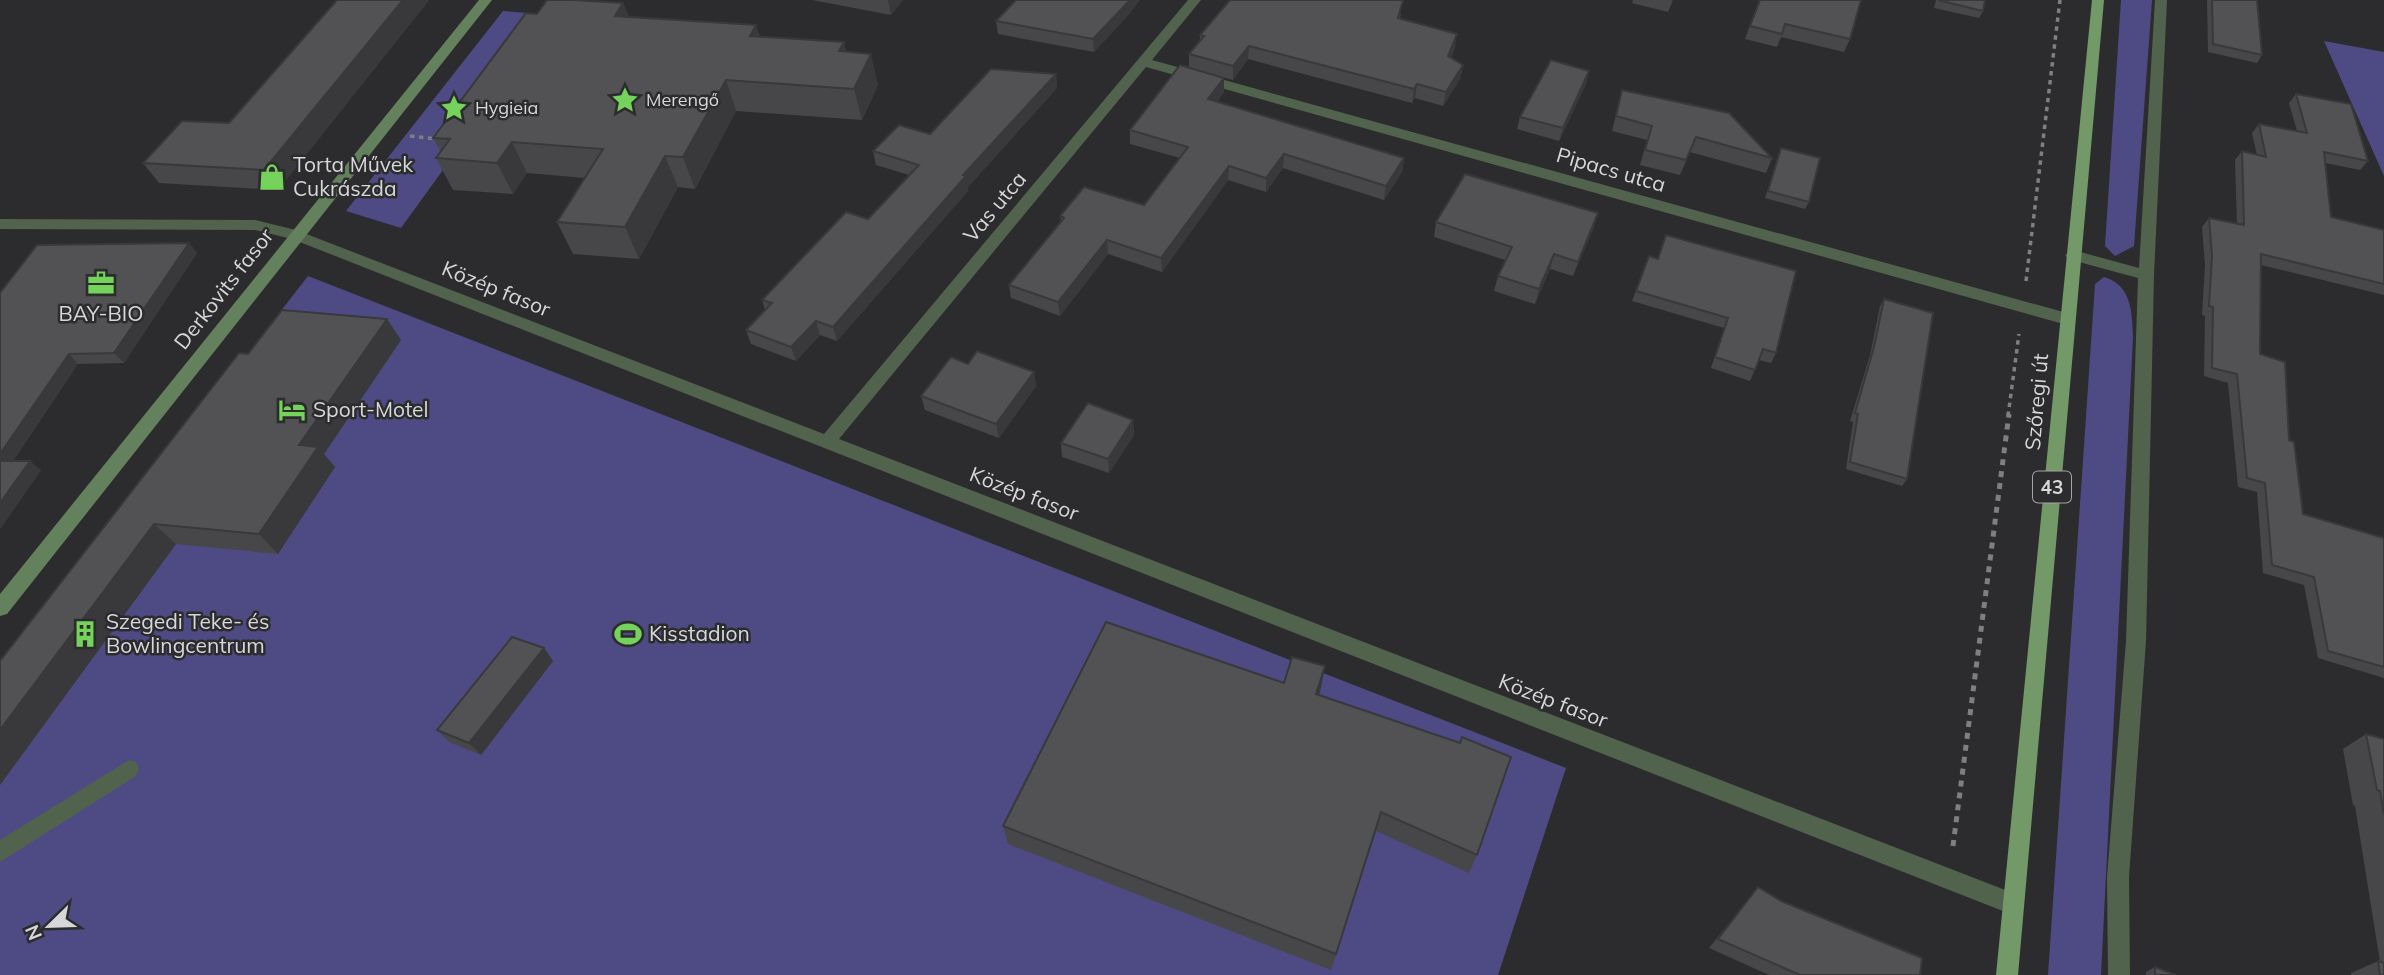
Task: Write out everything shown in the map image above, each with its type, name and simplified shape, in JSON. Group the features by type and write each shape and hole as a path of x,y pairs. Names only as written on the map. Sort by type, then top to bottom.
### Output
{"main road":[{"name":"Szőregi út","path":"2007,975 2098,0"}],"street":[{"name":"Derkovits fasor","path":"0,608 486,0"},
{"name":"Vas utca","path":"827,442 1195,0"},
{"path":"2119,975 2118,877 2136,641 2146,275 2161,0"},
{"name":"Pipacs utca","path":"1144,61 2067,319"},
{"name":"Közép fasor","path":"0,224 256,225 296,235 2013,904"},
{"path":"2073,255 2146,275"},
{"path":"0,852 130,769"}],"path":[{"path":"1949,880 2060,0"},
{"path":"378,133 440,140"}],"shaded area":[{"path":"2121,0 2152,0 2134,246 2115,256 2105,246"},
{"path":"503,11 555,15 401,228 346,211"},
{"path":"2324,41 2384,52 2384,176"},
{"name":"Kisstadion","path":"308,276 1566,768 1498,975 0,975 0,673"},
{"path":"2104,277 2120,286 2129,301 2133,337 2101,975 2048,975 2095,284"}],"building":[{"path":"337,0 403,0 264,170 143,163 182,121 229,123"},
{"path":"547,0 623,3 615,16 756,25 750,36 844,42 839,51 871,54 854,89 726,80 683,157 665,156 625,227 557,222 603,149 512,142 497,163 436,158 450,139 433,138 526,13 537,14"},
{"path":"1016,0 1130,0 1093,39 996,21"},
{"path":"1230,0 1403,0 1398,18 1457,34 1448,56 1463,65 1446,92 1417,84 1414,89 1249,46 1233,66 1189,54 1204,36 1200,35"},
{"path":"1760,0 1861,0 1850,39 1785,24 1782,34 1750,26"},
{"path":"1938,0 1985,0 1983,11"},
{"path":"2212,0 2257,0 2262,55 2213,44"},
{"path":"1551,60 1589,71 1563,128 1520,117"},
{"path":"1180,65 1224,78 1208,99 1404,158 1386,186 1284,154 1266,178 1229,166 1161,258 1107,240 1058,302 1009,285 1064,218 1060,216 1084,187 1144,205 1188,147 1130,130"},
{"path":"991,69 1056,74 963,175 966,176 833,327 816,321 791,347 746,330 772,303 762,300 846,212 868,219 919,165 873,151 899,125 930,134"},
{"path":"1622,90 1729,113 1772,158 1696,137 1686,160 1645,150 1652,126 1616,116"},
{"path":"2296,94 2351,104 2368,161 2324,152 2331,217 2384,230 2384,284 2261,254 2260,354 2285,362 2289,440 2294,442 2303,514 2384,538 2384,667 2328,651 2314,577 2272,565 2265,483 2247,478 2237,374 2212,368 2213,307 2209,306 2212,256 2209,218 2244,225 2242,151 2266,157 2259,124 2307,133"},
{"path":"1781,148 1820,158 1809,202 1768,191"},
{"path":"1465,174 1598,213 1578,262 1554,254 1539,289 1498,276 1512,247 1436,222"},
{"path":"1666,235 1796,271 1776,353 1763,349 1755,370 1715,357 1728,318 1636,291 1649,256 1658,259"},
{"name":"BAY-BIO","path":"189,243 114,353 69,354 0,454 0,293 37,245"},
{"path":"1884,299 1933,313 1907,479 1850,462 1858,414 1855,413 1874,347"},
{"path":"282,310 387,319 299,445 318,447 259,534 154,524 0,730 0,661 239,353 248,354"},
{"path":"977,351 1034,372 996,424 921,396 951,357 968,364"},
{"path":"1088,403 1133,420 1108,459 1061,443"},
{"path":"0,461 30,461 0,503"},
{"path":"1106,622 1284,683 1292,657 1325,666 1316,694 1460,743 1462,737 1511,757 1477,855 1381,812 1336,954 1003,826"},
{"path":"512,637 544,648 469,743 437,730"},
{"path":"2366,734 2384,739 2384,815 2380,791 2377,790"},
{"path":"1758,887 1781,901 1922,958 1920,975 1800,975 1718,939"},
{"path":"2378,961 2384,963 2384,975 2380,975"},
{"path":"2155,967 2176,975 2155,975"}],"place":[{"name":"Merengő","path":"625,100"},
{"name":"Hygieia","path":"454,108"},
{"name":"Torta Művek Cukrászda","path":"272,177"},
{"name":"BAY-BIO","path":"101,283"},
{"name":"Sport-Motel","path":"292,410"},
{"name":"Szegedi Teke- és Bowlingcentrum","path":"85,634"},
{"name":"Kisstadion","path":"628,634"}]}
